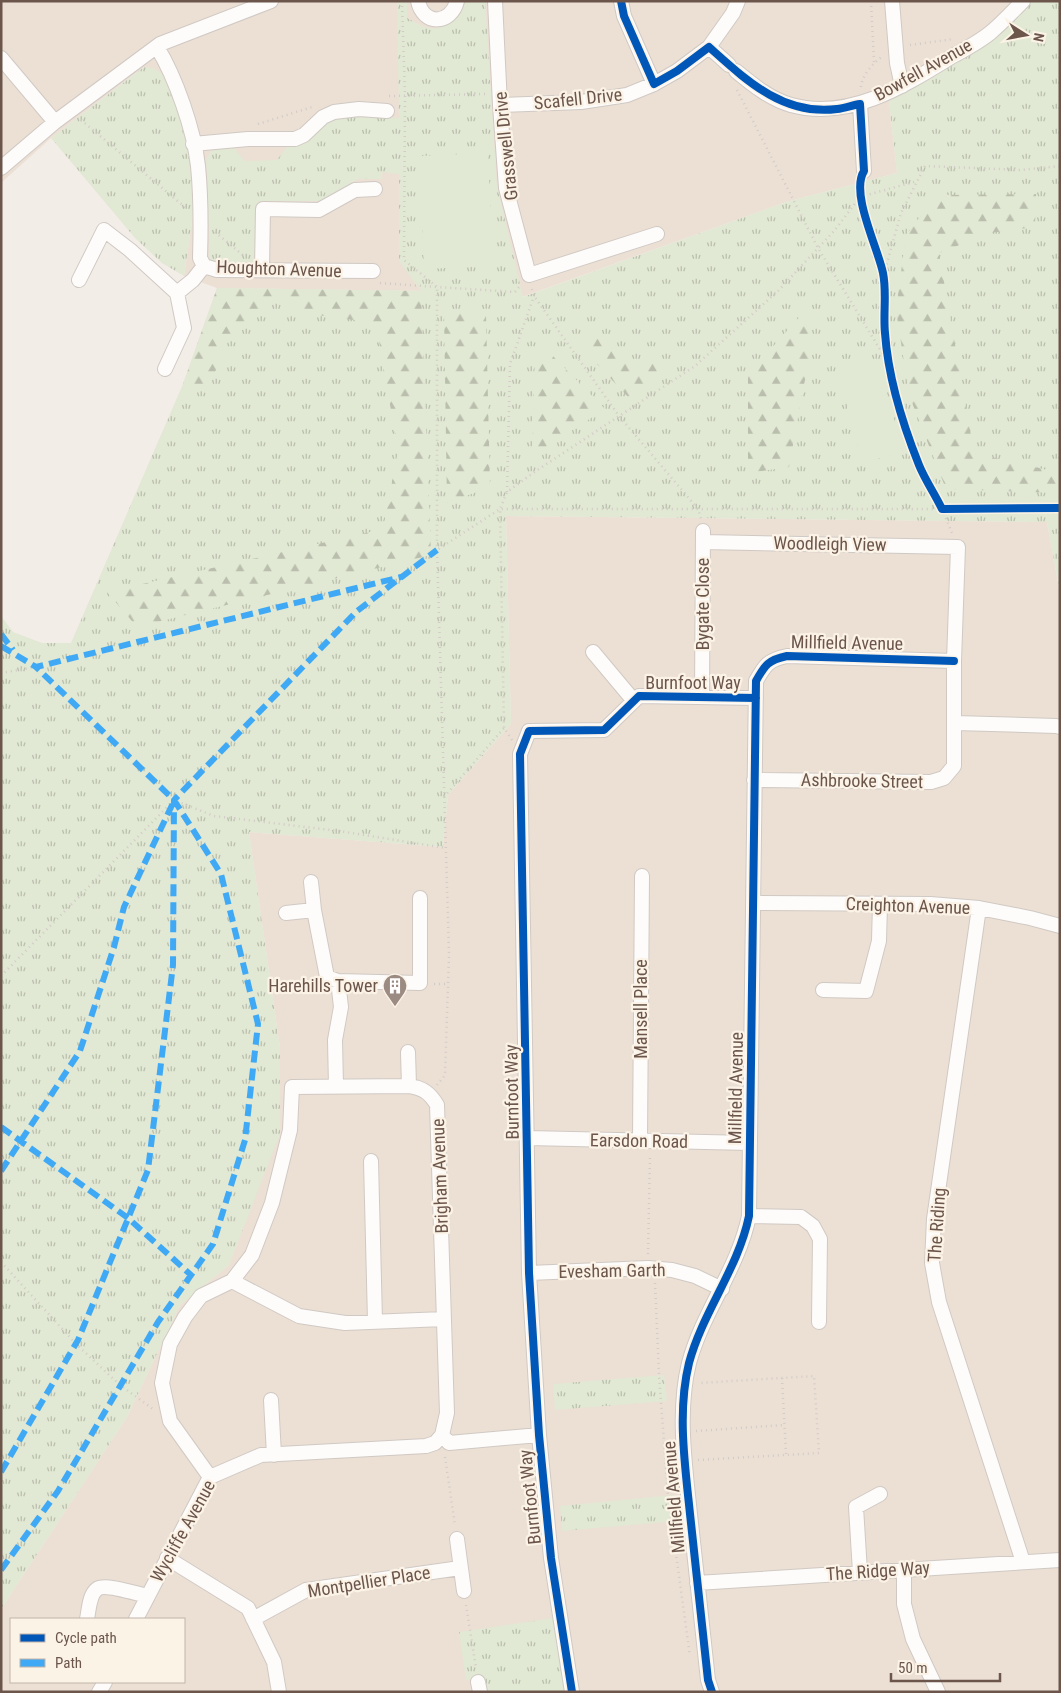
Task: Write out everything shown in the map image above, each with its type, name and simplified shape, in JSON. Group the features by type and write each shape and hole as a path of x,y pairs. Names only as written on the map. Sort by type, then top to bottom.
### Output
{"street":[{"path":"1,168 55,122 157,47 244,6 271,1"},
{"path":"418,1 420,9 425,15 432,19 440,20 451,14 457,1"},
{"name":"Grasswell Drive","path":"495,1 506,188 529,275"},
{"path":"621,1 624,16 654,84"},
{"name":"Scafell Drive","path":"500,100 581,102 627,95 654,84 709,48 733,13 738,1"},
{"path":"892,1 897,63 902,86"},
{"name":"Bowfell Avenue","path":"709,48 761,91 791,105 821,110 838,109 860,104 902,86 989,34 1023,1"},
{"name":"Houghton Avenue","path":"157,47 177,88 198,164 200,258 204,266 217,270 262,270 373,277"},
{"path":"1,58 55,122"},
{"path":"860,104 864,171"},
{"path":"193,144 248,139 295,139 304,135 323,118 334,112 359,109 388,111"},
{"path":"262,270 263,209 318,210 356,190 374,189"},
{"path":"80,280 104,230 130,250 177,292 184,328 166,369"},
{"path":"529,275 657,234"},
{"path":"177,292 193,280 204,266"},
{"name":"Woodleigh View","path":"703,536 958,547"},
{"name":"Bygate Close","path":"702,697 703,536"},
{"name":"Ashbrooke Street","path":"754,780 931,782 944,778 954,766 954,661 958,547"},
{"path":"593,652 634,701"},
{"name":"Millfield Avenue","path":"712,1692 708,1680 697,1583 685,1461 683,1403 690,1363 702,1327 733,1265 746,1229 748,1216 756,681 763,668 772,659 787,656 954,661"},
{"name":"Burnfoot Way","path":"572,1692 551,1558 540,1435 529,1273 520,754 529,731 604,730 640,696 756,698"},
{"path":"955,723 1003,723 1060,727"},
{"name":"Mansell Place","path":"642,876 646,1141"},
{"path":"311,882 314,910 327,976 338,981 420,984 420,898"},
{"name":"Creighton Avenue","path":"753,903 930,904 979,908 1060,926"},
{"path":"824,990 866,991 879,941 880,904"},
{"name":"The Riding","path":"979,908 934,1219 932,1263 939,1302 1023,1562"},
{"path":"286,913 314,910"},
{"path":"336,1086 335,1040 341,1007 338,981"},
{"path":"408,1052 409,1086"},
{"name":"Brigham Avenue","path":"232,1281 252,1255 272,1203 290,1130 292,1088 409,1086 420,1088 431,1094 438,1105 447,1413 442,1435"},
{"name":"Earsdon Road","path":"528,1138 750,1144"},
{"path":"372,1161 375,1321"},
{"path":"748,1216 801,1217 813,1226 820,1240 819,1322"},
{"name":"Evesham Garth","path":"529,1273 648,1268 672,1270 695,1276 722,1289"},
{"path":"210,1477 170,1421 162,1383 170,1344 185,1316 201,1296 232,1281 299,1316 345,1323 444,1319"},
{"path":"271,1400 274,1455"},
{"path":"442,1435 449,1443 540,1435"},
{"name":"Wycliffe Avenue","path":"137,1618 210,1477 261,1455 426,1446 436,1443 442,1435"},
{"path":"860,1572 856,1507 880,1494"},
{"path":"457,1539 464,1591"},
{"path":"167,1558 248,1608 274,1662 278,1692"},
{"name":"The Ridge Way","path":"697,1583 1060,1560"},
{"name":"Montpellier Place","path":"254,1619 306,1590 460,1568"},
{"path":"904,1569 904,1604 913,1639 938,1692"},
{"path":"87,1618 92,1597 96,1589 104,1586 148,1596"}],"path":[{"path":"402,1 405,96 404,260 437,288 436,550 449,954 444,1075 431,1094"},
{"path":"871,1 874,62"},
{"path":"733,68 730,77 818,248 889,364"},
{"path":"388,96 500,100"},
{"path":"255,125 319,105"},
{"path":"884,284 884,274 901,213 925,166 1021,170 1060,166"},
{"path":"862,206 860,177 864,171"},
{"path":"507,492 695,366 778,291 834,230 860,197 917,181"},
{"path":"878,257 884,274"},
{"path":"373,277 437,288 514,292 529,275"},
{"path":"529,275 534,296 619,416 698,509"},
{"path":"520,754 504,728 500,509 507,492 510,364 534,296"},
{"path":"886,341 891,373"},
{"path":"938,500 958,547"},
{"path":"436,550 500,509 952,508"},
{"path":"1,673 36,667"},
{"path":"444,796 504,728"},
{"path":"1,976 174,800 214,816 339,831 446,848"},
{"path":"646,1141 648,1268 655,1280 659,1376 668,1496 691,1663"},
{"path":"1,1262 76,1344 120,1385 170,1421"},
{"path":"685,1461 819,1452 814,1376 686,1384"},
{"path":"782,1378 786,1454"},
{"path":"684,1431 784,1425"},
{"path":"442,1435 457,1539"},
{"path":"464,1591 479,1687"}],"shaded area":[{"path":"1,1 1023,1 986,42 889,101 897,173 786,202 522,297 421,291 217,288 184,276 194,207 144,67 51,138 1,183"},
{"path":"506,516 1047,522 1060,594 1060,1692 1,1692 1,1609 127,1417 180,1305 229,1265 280,1048 249,832 443,847 448,795 511,724"}],"green space":[{"path":"397,1 407,1 407,18 428,28 439,28 460,15 462,1 485,1 497,186 523,297 786,202 897,173 889,101 986,42 1033,1 1060,1 1060,593 1047,522 506,516 511,724 448,795 443,847 249,832 280,1048 280,1134 229,1265 180,1305 127,1417 1,1609 1,616 13,632 42,643 71,643 183,384 217,288 421,291 399,261 399,174 382,172 382,179 357,179 327,201 259,201 254,262 218,264 210,259 206,160 212,149 233,147 245,161 277,160 287,147 301,145 324,123 347,115 399,118"},
{"path":"144,67 153,68 163,74 178,112 190,160 194,207 184,276 162,263 135,238 51,138"},
{"path":"488,153 493,266 424,269 419,156"},
{"path":"1036,194 1035,227 990,233 939,253 974,453 1060,473 1060,493 946,489 909,395 896,310 906,235 937,195"},
{"path":"217,288 421,291 431,555 137,627 107,592 383,529 398,451 376,323 302,313 280,296 233,330 206,393 183,384"},
{"path":"805,311 812,348 789,467 748,473 748,374"},
{"path":"444,312 486,314 490,487 447,503"},
{"path":"597,327 620,358 672,366 629,398 581,347"},
{"path":"545,348 605,409 532,456 535,353"},
{"path":"878,360 903,452 862,463 838,371"},
{"path":"664,1375 667,1401 555,1410 553,1384"},
{"path":"674,1495 677,1521 562,1531 560,1506"},
{"path":"553,1618 566,1692 485,1692 483,1678 466,1680 459,1632"}],"marked path":[{"path":"1,1472 78,1340 148,1170 173,965 174,800 357,611 437,550"},
{"path":"1,1570 58,1491 158,1322 213,1244 245,1140 258,1024 221,874 174,800 36,667 401,577"},
{"path":"1,634 13,650"},
{"path":"1,646 36,667"},
{"path":"1,1171 80,1051 114,947 124,907 173,803"},
{"path":"1,1127 128,1218 191,1275"}],"cycle path":[{"path":"621,1 624,16 654,84 677,71 709,47 752,83 783,101 799,107 818,110 837,109 860,104 864,171 860,193 866,221 883,273 889,366 902,417 924,476 942,509 1060,508"},
{"path":"712,1692 708,1680 686,1477 683,1400 689,1363 695,1344 737,1254 749,1216 756,681 771,661 787,656 954,661"},
{"path":"572,1692 551,1558 539,1435 529,1273 520,754 529,731 604,730 639,696 756,698"}],"place":[{"name":"Harehills Tower","path":"395,1007"}]}
